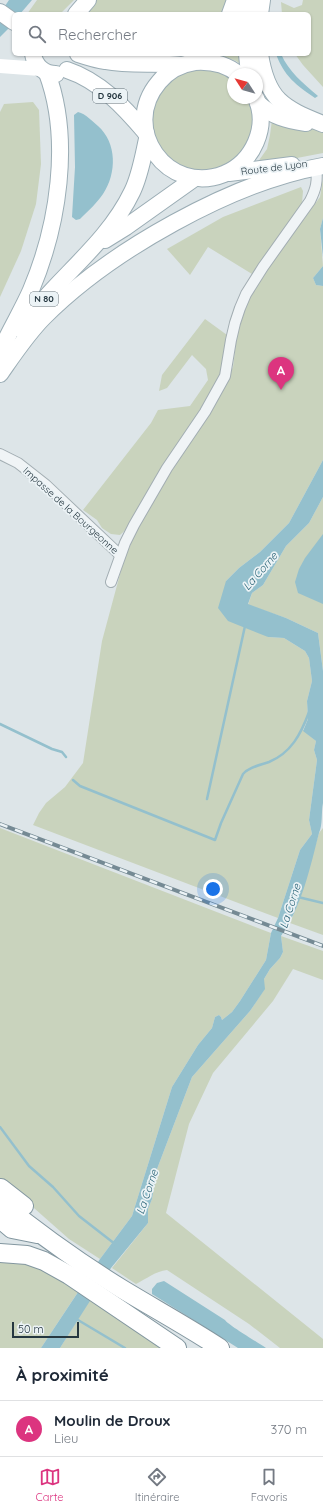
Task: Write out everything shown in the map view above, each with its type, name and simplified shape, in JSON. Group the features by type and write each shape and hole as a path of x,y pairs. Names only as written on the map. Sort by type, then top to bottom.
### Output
{"highway":[{"path":"0,1195 74,1268 116,1296 177,1348"},
{"path":"0,1211 16,1224 40,1234"},
{"path":"0,1219 12,1229 40,1234"},
{"path":"0,1253 27,1254 44,1262 74,1268"},
{"path":"116,1296 220,1348"}],"main road":[{"path":"78,12 88,0"},
{"path":"231,12 235,0"},
{"path":"246,12 248,0"},
{"path":"260,12 262,0"},
{"path":"0,12 12,21"},
{"path":"0,66 25,56"},
{"path":"0,353 28,297 39,269 53,220 60,169 59,136 54,98 44,71 34,61 33,56"},
{"path":"0,66 61,74 72,66 76,56"},
{"path":"86,56 112,62 169,63 182,65"},
{"path":"247,56 249,68"},
{"path":"260,56 266,83 274,95 289,108 323,125"},
{"path":"196,178 183,175 171,169 161,161 153,151 147,136 144,121 145,109 154,87 167,74 182,65 203,58 228,68"},
{"name":"D 906","path":"67,70 86,78 120,104 147,136"},
{"path":"226,173 245,159 258,138 260,114 258,104"},
{"path":"261,104 267,111 275,116 293,121 323,125"},
{"name":"N 80","path":"0,360 22,326 45,297 97,245 119,215 140,172 147,136"},
{"path":"0,374 24,340 44,317 93,276 130,250 187,216 231,196 296,171 321,165"},
{"name":"Route de Lyon","path":"196,178 216,177 226,173 321,165"},
{"name":"N 80","path":"97,245 126,227 196,178"}],"street":[{"path":"111,582 120,555 142,510 167,468 205,412 225,376 231,340 240,308 256,276 310,201 315,192 321,165"},
{"name":"Impasse de la Bourgeonne","path":"0,454 18,463 46,484 120,555"}],"green space":[{"path":"37,0 74,0 62,12 28,12"},
{"path":"96,0 228,0 223,12 87,12"},
{"path":"303,0 323,0 323,87 296,56 311,56 311,12 282,12 281,2 294,8 302,5"},
{"path":"143,56 187,56 180,57 164,58"},
{"path":"222,56 242,56 243,66 236,61"},
{"path":"199,67 227,74 227,104 254,104 256,109 251,143 231,165 197,172 172,162 161,150 155,138 152,126 154,102 172,78"},
{"path":"33,102 39,110 41,164 36,204 21,251 0,297 0,112 4,104"},
{"path":"272,120 283,124 323,130 323,153 297,158 287,163 255,166 267,149"},
{"path":"323,178 323,218 320,229 323,266 313,278 316,285 323,286 323,460 289,523 260,552 239,568 226,581 268,637 284,638 305,651 309,658 312,681 307,701 308,719 303,730 316,741 314,750 317,760 309,820 312,834 300,850 278,918 33,825 46,803 65,787 83,763 102,641 123,563 134,536 154,499 215,402 233,367 237,335 246,303 259,280 320,197"},
{"path":"301,187 303,191 302,203 252,274 208,247 190,275 167,249 223,217"},
{"path":"205,319 227,335 221,370 217,383 160,471 130,524 120,535 111,534 102,528 97,520 83,510 151,423 158,410 190,406 208,380 206,369 192,355 167,388 159,391 162,375"},
{"path":"323,497 323,671 318,633 286,618 248,605 252,593 263,585 286,546 309,523"},
{"path":"0,828 271,933 266,960 240,1001 232,1012 222,1020 219,1015 215,1017 212,1028 198,1045 172,1087 132,1216 100,1259 69,1239 0,1178"},
{"path":"323,828 323,935 290,923 300,898 319,833"},
{"path":"281,936 323,951 323,980 293,969 273,1001 213,1073 189,1124 166,1213 323,1339 323,1348 280,1348 249,1324 167,1270 155,1274 136,1284 112,1268 148,1223 148,1209 152,1199 157,1169 192,1077 250,1011 264,990 264,979 283,952"},
{"path":"0,1259 36,1262 80,1289 41,1348 0,1348"},
{"path":"91,1298 160,1348 60,1348"}],"water":[{"path":"9,0 32,0 22,12 13,12 5,6"},
{"path":"0,21 9,28 0,37"},
{"path":"277,56 282,56 292,72 318,96 315,98 302,89 291,79 279,62"},
{"path":"78,112 84,114 98,126 109,141 112,149 113,168 108,186 103,194 80,219 76,220 72,217 75,167 74,115"},
{"path":"323,218 323,257 320,229"},
{"path":"323,266 323,286 316,285 313,278"},
{"name":"La Corne","path":"323,460 323,497 309,523 286,546 263,585 252,593 248,604 286,618 318,633 323,671 323,803 320,830 309,873 295,912 281,936 283,952 264,979 265,989 250,1011 192,1077 157,1169 152,1199 148,1209 148,1223 111,1268 60,1348 41,1348 100,1259 132,1216 172,1087 198,1045 212,1028 215,1017 219,1015 222,1020 232,1012 266,960 271,933 278,918 300,850 312,834 309,820 317,760 314,750 316,741 303,731 308,719 307,701 312,681 309,658 305,651 284,638 268,637 228,621 218,608 226,581 239,568 260,552 289,523"},
{"path":"323,534 323,604 298,593 295,582 299,569 305,558"},
{"path":"164,1281 266,1348 238,1348 152,1294 152,1289 157,1283"}],"waterway":[{"path":"207,799 245,626"},
{"path":"73,780 80,786 215,840 243,774 251,768 277,758 289,748 299,735 309,712"},
{"path":"0,724 52,749 62,752 66,757"},
{"name":"La Corne","path":"298,897 323,903"},
{"path":"0,1127 29,1166 53,1187 79,1216 115,1244"},
{"path":"78,1320 125,1348"}],"railway":[{"path":"0,824 323,946"}],"place":[{"name":"Moulin de Droux","path":"281,390"}]}
